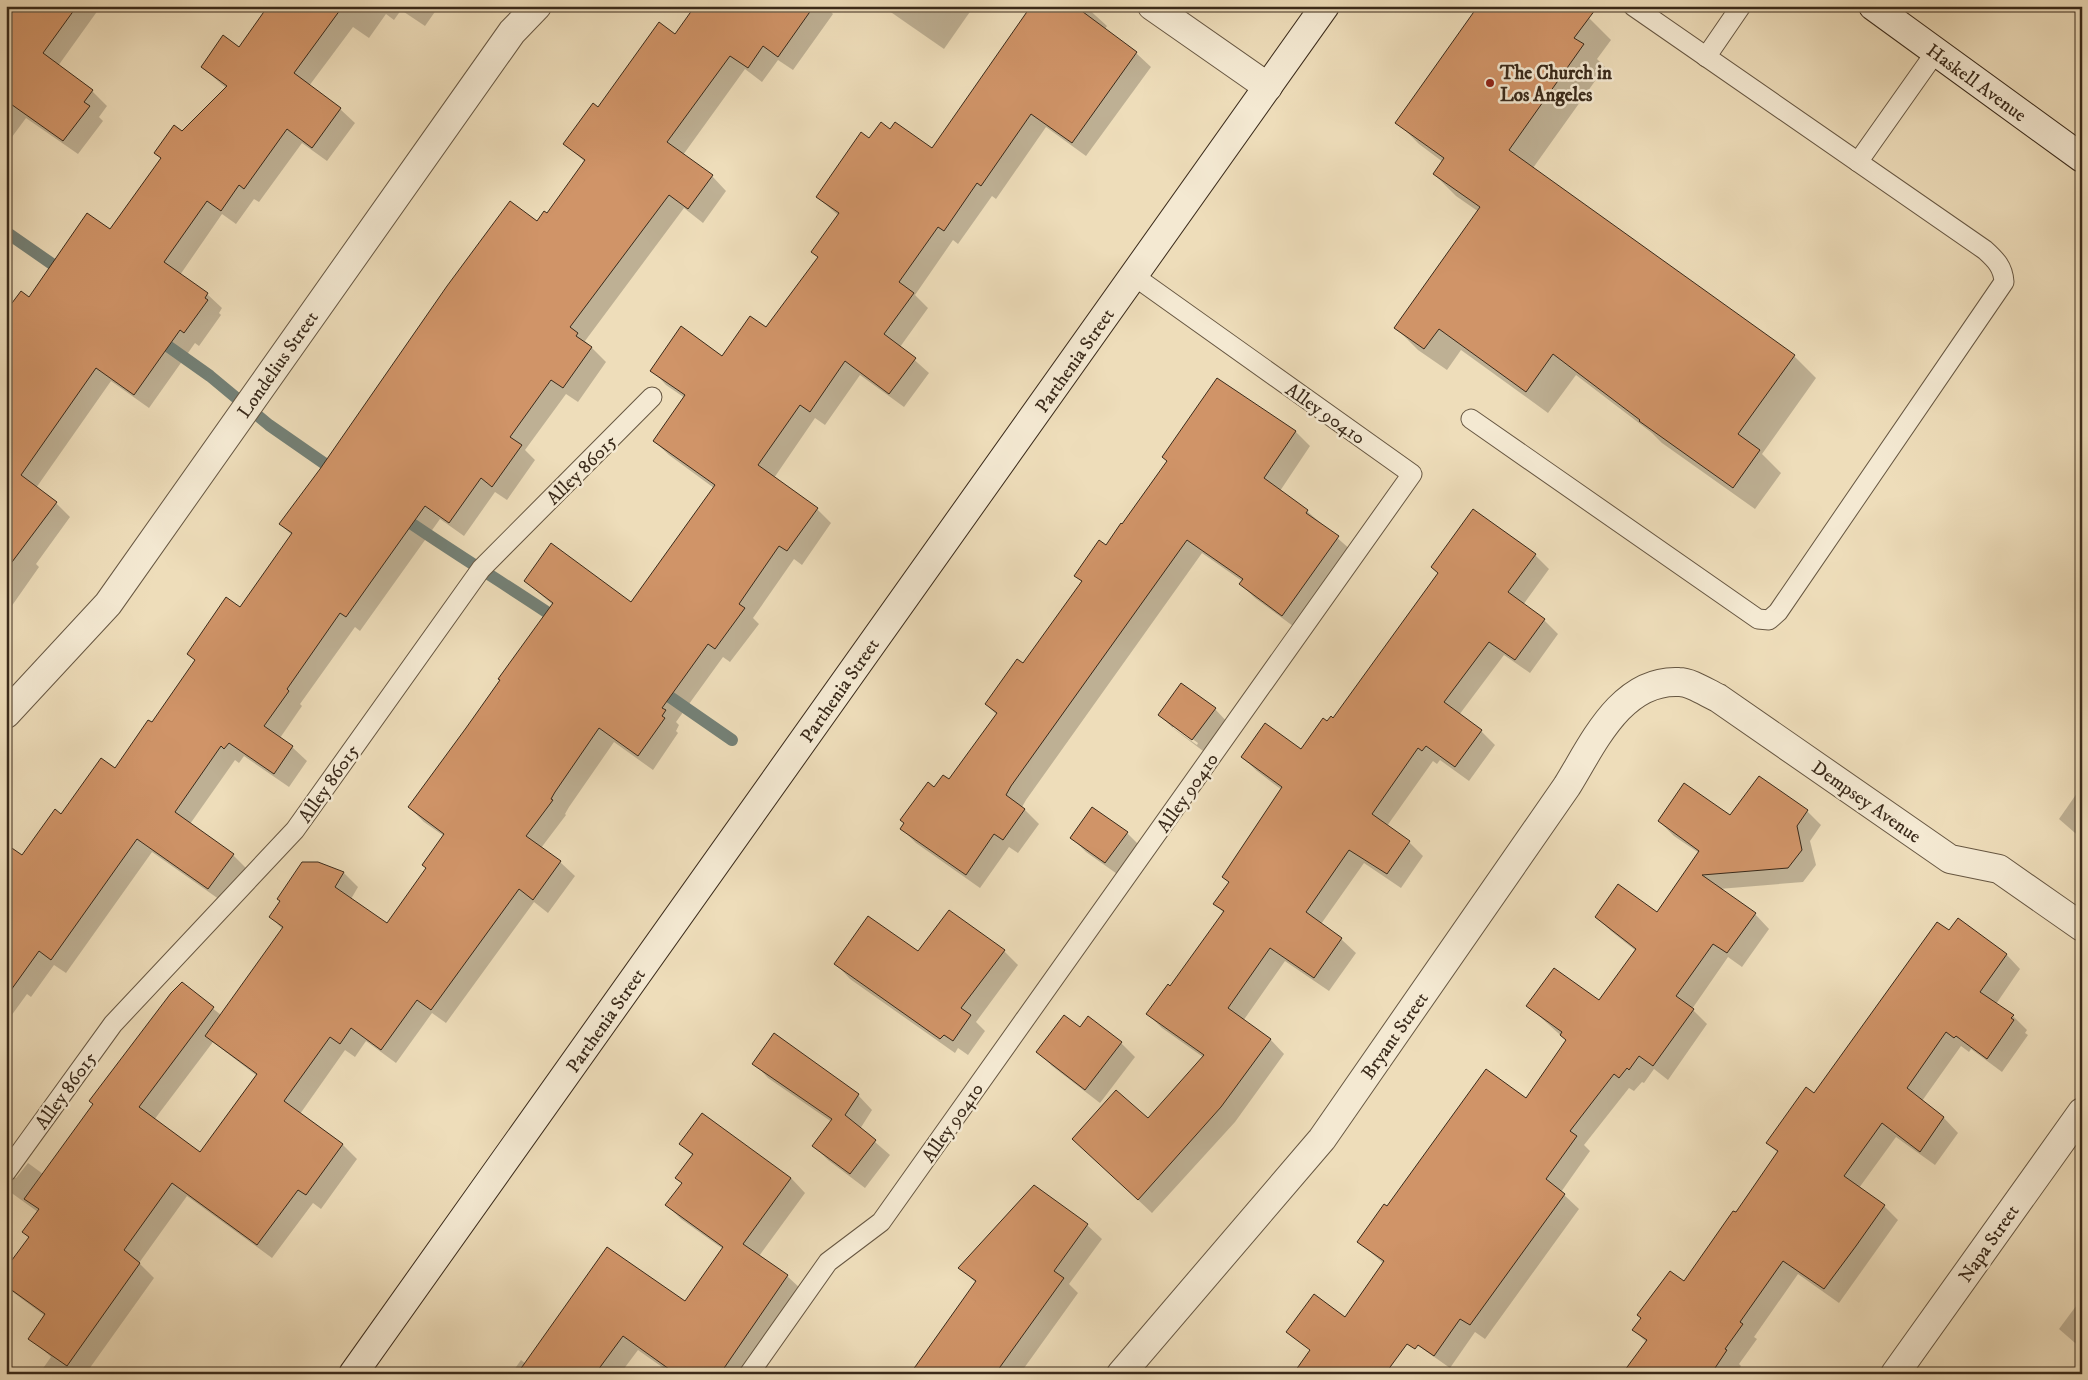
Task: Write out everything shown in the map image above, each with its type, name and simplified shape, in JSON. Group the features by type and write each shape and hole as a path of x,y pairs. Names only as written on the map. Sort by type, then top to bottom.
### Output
{"street":[{"name":"Londelius Street","path":"6,714 108,604 512,32 537,6"},
{"path":"1152,6 1268,87"},
{"name":"Parthenia Street","path":"353,1374 1325,6"},
{"name":"Haskell Avenue","path":"1873,6 2082,158"},
{"name":"Dempsey Avenue","path":"1650,685 1680,682 1718,698 1950,859 1999,869 2082,927"},
{"name":"Bryant Street","path":"1121,1374 1322,1139 1567,786 1605,724 1631,696 1650,685"},
{"name":"Napa Street","path":"1895,1374 2082,1112"}],"lane":[{"path":"1471,419 1758,619 1769,620 1778,612 2004,282 2003,270 1985,250 1633,6"},
{"path":"1706,57 1741,6"},
{"path":"1858,162 1935,52"},
{"name":"Alley 90410","path":"749,1374 828,1262 881,1222 1412,474 1134,276"},
{"name":"Alley 86015","path":"6,1172 113,1024 295,830 481,569 652,397"}],"building":[{"path":"6,6 77,6 43,53 93,90 84,102 90,106 63,141 8,102 6,104"},
{"path":"268,6 343,6 294,73 341,108 312,148 287,129 244,189 239,185 221,211 207,201 164,262 208,293 205,298 208,300 184,333 180,330 134,395 96,368 21,475 57,502 6,570 6,311 21,291 29,297 87,213 110,229 161,158 154,153 174,125 182,131 227,86 201,67 223,35 239,47"},
{"path":"695,6 814,6 778,57 763,46 748,68 730,56 667,142 713,175 688,209 669,195 570,327 578,333 576,336 592,347 563,388 551,380 510,437 522,445 492,487 481,478 449,523 425,506 346,617 340,613 287,689 289,691 264,726 293,746 274,774 229,743 224,749 221,746 175,812 234,854 208,889 137,839 51,960 39,951 6,997 6,844 22,855 55,809 61,814 101,758 115,768 148,720 152,722 195,660 187,654 226,597 240,607 292,533 279,524 320,469 447,286 510,201 537,221 544,211 547,213 585,160 563,144 593,103 598,107 659,22 675,34"},
{"path":"1031,6 1075,6 1137,52 1072,143 1031,114 981,186 977,183 944,231 938,227 899,282 914,293 884,334 916,358 889,394 845,361 810,412 800,405 758,465 818,508 787,551 779,546 739,604 745,608 715,649 708,644 662,708 666,710 662,716 665,718 638,756 599,728 555,792 551,799 553,800 526,836 561,861 533,900 519,889 431,1010 417,1000 381,1050 351,1028 340,1044 330,1037 284,1101 343,1144 306,1195 298,1190 257,1245 172,1183 124,1250 140,1263 67,1366 28,1339 45,1314 6,1286 6,1268 29,1237 22,1232 39,1209 24,1199 93,1104 89,1101 171,993 182,982 214,1007 139,1107 200,1152 257,1074 205,1036 283,927 269,917 280,901 277,899 302,862 318,862 344,872 335,887 387,923 426,868 422,865 444,834 408,807 466,728 500,680 498,679 553,603 524,581 551,543 631,602 715,485 653,441 685,395 650,371 681,326 722,356 750,316 766,327 818,257 811,252 839,213 816,197 861,132 869,138 881,122 890,129 895,122 932,148"},
{"path":"1478,6 1598,6 1574,38 1584,44 1509,150 1795,355 1738,434 1760,450 1733,488 1639,421 1553,354 1526,392 1439,329 1424,349 1394,328 1480,207 1433,174 1444,158 1395,123"},
{"path":"1217,378 1296,431 1264,478 1308,510 1306,513 1339,536 1282,616 1239,584 1243,579 1187,540 1011,786 1006,795 1025,809 1003,840 994,834 966,875 900,829 904,823 900,820 928,782 934,787 943,775 949,779 997,713 985,704 1017,659 1023,663 1082,581 1074,576 1099,540 1106,545 1122,524 1167,461 1162,457"},
{"path":"1473,509 1536,554 1508,592 1545,619 1515,660 1489,642 1444,702 1482,730 1455,767 1426,746 1422,751 1418,748 1372,814 1410,841 1387,874 1349,850 1306,912 1342,938 1314,978 1270,948 1228,1008 1271,1039 1221,1107 1138,1200 1072,1139 1116,1090 1148,1118 1204,1055 1146,1014 1168,984 1170,986 1224,911 1213,904 1229,882 1222,877 1282,787 1241,757 1265,723 1301,749 1323,718 1327,721 1331,716 1333,718 1438,573 1431,567"},
{"path":"1181,683 1216,708 1192,740 1158,715"},
{"path":"1759,776 1808,810 1797,826 1802,850 1788,868 1702,875 1756,913 1727,953 1713,944 1676,996 1694,1009 1653,1066 1639,1056 1629,1070 1627,1068 1619,1078 1614,1074 1570,1131 1577,1136 1546,1179 1565,1194 1470,1325 1460,1319 1434,1356 1418,1345 1415,1349 1407,1344 1385,1374 1293,1374 1310,1350 1286,1332 1314,1294 1345,1317 1384,1261 1357,1242 1384,1204 1387,1206 1486,1069 1526,1098 1566,1040 1560,1035 1562,1032 1526,1006 1554,968 1599,1000 1636,949 1595,917 1618,884 1657,912 1699,851 1658,821 1684,783 1730,815"},
{"path":"1092,807 1128,832 1105,863 1070,838"},
{"path":"949,910 1005,950 961,1008 971,1015 953,1041 944,1035 940,1039 834,964 868,916 918,951"},
{"path":"1958,918 2007,954 1980,992 2014,1015 2011,1018 2014,1020 1987,1059 1956,1036 1954,1038 1946,1032 1907,1088 1944,1117 1920,1152 1882,1123 1844,1176 1885,1205 1856,1246 1824,1289 1783,1261 1740,1322 1743,1324 1725,1349 1727,1350 1711,1374 1622,1374 1647,1340 1632,1330 1641,1318 1637,1315 1670,1271 1684,1281 1733,1211 1736,1212 1778,1151 1766,1143 1806,1087 1814,1093 1937,922 1949,930"},
{"path":"1064,1015 1080,1027 1088,1016 1122,1042 1085,1090 1036,1052"},
{"path":"774,1033 859,1094 845,1115 876,1140 850,1174 812,1146 832,1119 752,1064"},
{"path":"702,1113 791,1178 743,1244 788,1275 720,1374 676,1374 623,1336 595,1374 517,1374 607,1247 685,1301 723,1247 665,1205 682,1183 675,1178 693,1154 679,1144"},
{"path":"1034,1185 1088,1224 1054,1271 1064,1278 995,1374 910,1374 976,1281 958,1268"}],"waterway":[{"path":"6,232 65,273"},
{"path":"155,337 210,376 269,425 338,473"},
{"path":"399,515 560,621"},
{"path":"657,688 732,740"}],"place":[{"name":"The Church in Los Angeles","path":"1490,83"}]}
